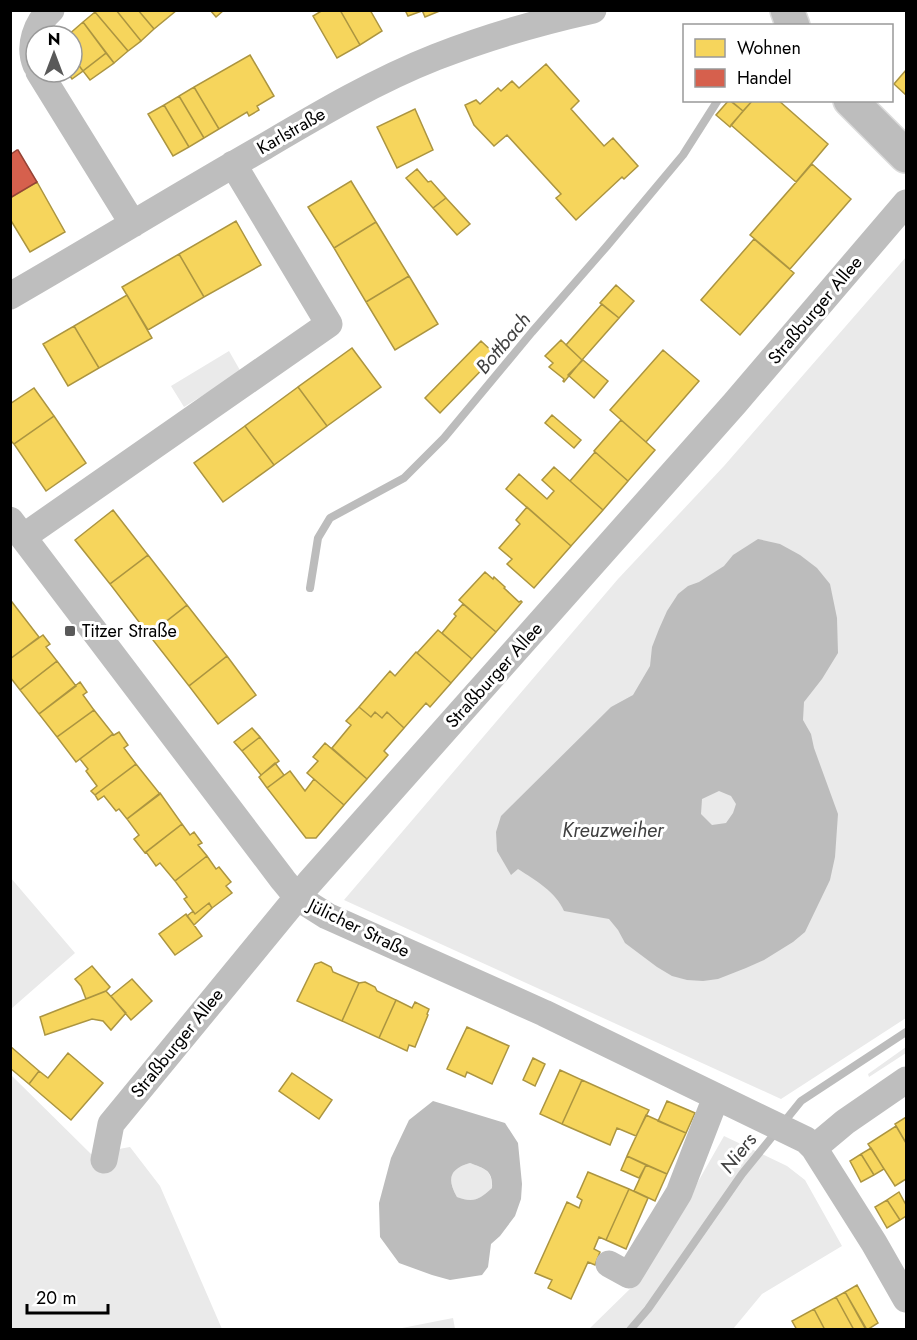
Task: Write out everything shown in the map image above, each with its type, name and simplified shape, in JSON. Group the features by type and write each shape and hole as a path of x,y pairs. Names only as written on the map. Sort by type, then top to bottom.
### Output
{"main road":[{"path":"852,102 906,156"}],"street":[{"path":"40,24 51,10"},
{"name":"Karlstraße","path":"10,296 328,109 386,80 475,42 528,25 593,10"},
{"path":"46,84 133,224"},
{"path":"17,529 329,324 233,164"},
{"name":"Straßburger Allee","path":"104,1160 111,1124 297,897 713,429 906,202"},
{"name":"Jülicher Straße","path":"17,529 297,897 327,916 544,1013 810,1144"},
{"path":"906,1080 810,1144 906,1299"},
{"path":"609,1264 629,1275 678,1193 716,1097"}],"shaded area":[{"path":"906,257 906,1018 781,1099 344,900 618,579 724,466"},
{"path":"229,351 241,372 184,407 171,386"},
{"path":"10,877 75,953 11,1009 10,1009"},
{"path":"906,1047 906,1053 869,1077 868,1074"},
{"path":"10,1074 91,1154 130,1147 160,1186 222,1329 11,1329"},
{"path":"724,1136 787,1166 805,1180 842,1246 762,1294 733,1329 588,1330 634,1285 683,1208"},
{"path":"470,1163 487,1171 491,1177 492,1188 479,1198 467,1200 457,1197 451,1179 454,1171"},
{"path":"453,1318 455,1329 397,1329"}],"water":[{"name":"Kreuzweiher","path":"758,539 780,544 817,568 830,584 837,618 838,653 804,702 803,720 811,734 838,814 835,857 830,880 805,932 793,942 764,960 718,979 687,980 672,976 625,943 609,919 564,911 550,892 518,869 511,875 497,851 496,832 501,816 611,707 633,695 650,666 652,647 659,629 678,594 724,566 733,555","holes":["719,791 731,796 736,804 726,823 712,825 701,814 702,799"]},
{"path":"433,1101 505,1123 518,1143 522,1184 521,1199 515,1216 491,1244 488,1267 482,1275 450,1280 399,1263 380,1237 379,1203 391,1158 409,1120","holes":["470,1163 487,1171 491,1177 492,1188 476,1199 467,1200 457,1197 451,1180 458,1168"]}],"building: Wohnen":[{"path":"116,10 141,41 128,51 95,12"},
{"path":"116,10 138,10 154,29 141,41"},
{"path":"138,10 177,10 154,29"},
{"path":"210,10 224,10 216,17"},
{"path":"323,10 340,10 360,45 337,58 313,16"},
{"path":"340,10 370,10 382,31 360,45"},
{"path":"405,10 422,10 422,11 408,16"},
{"path":"422,10 442,10 425,17"},
{"path":"95,12 128,51 114,63 83,22"},
{"path":"83,22 106,53 84,70 84,24 81,24"},
{"path":"106,53 114,63 90,80 84,70"},
{"path":"250,55 274,96 257,106 259,110 249,116 247,112 219,129 194,87"},
{"path":"546,64 579,101 571,109 604,146 613,138 638,166 624,179 622,177 576,220 556,198 561,194 507,135 494,146 474,125 465,105 476,100 480,104 498,88 501,91 512,81 519,88"},
{"path":"906,70 906,95 894,84"},
{"path":"194,87 219,129 204,138 179,96"},
{"path":"179,96 204,138 189,147 164,105"},
{"path":"727,102 732,102 743,111 730,127 716,115"},
{"path":"732,102 751,102 743,111"},
{"path":"751,102 780,102 828,144 796,182 731,125"},
{"path":"164,105 189,147 173,156 148,114"},
{"path":"415,109 433,150 397,168 377,127"},
{"path":"812,164 851,199 790,269 750,235"},
{"path":"417,169 446,198 433,208 406,178"},
{"path":"351,181 376,222 334,248 308,207"},
{"path":"37,182 65,232 30,252 10,219 10,198"},
{"path":"446,198 470,224 457,235 433,208"},
{"path":"236,221 261,265 204,297 179,254"},
{"path":"376,222 409,276 366,302 334,248"},
{"path":"754,239 794,273 740,335 701,300"},
{"path":"179,254 204,297 148,330 122,287"},
{"path":"409,276 438,324 395,350 366,302"},
{"path":"616,285 634,301 619,318 600,303"},
{"path":"127,295 152,338 99,368 74,326"},
{"path":"602,304 619,318 582,360 566,345"},
{"path":"74,326 99,368 68,386 43,344"},
{"path":"561,340 582,360 564,382 564,379 549,367 553,363 545,356"},
{"path":"481,341 496,355 440,413 425,398"},
{"path":"352,348 381,387 327,426 298,387"},
{"path":"663,350 699,381 646,442 610,410"},
{"path":"583,360 608,381 594,398 568,375"},
{"path":"298,387 327,426 274,465 245,426"},
{"path":"34,388 54,416 14,444 10,440 10,404"},
{"path":"552,415 581,440 574,448 545,423"},
{"path":"54,416 86,463 46,491 14,444"},
{"path":"621,420 655,450 628,481 594,451"},
{"path":"245,426 274,465 223,502 194,463"},
{"path":"595,452 628,481 603,510 570,481"},
{"path":"554,467 603,510 571,546 506,489 519,474 547,499 554,491 542,480"},
{"path":"527,507 571,546 534,588 507,564 512,559 499,548 520,524 516,520"},
{"path":"113,510 148,555 110,584 75,540"},
{"path":"148,555 187,605 149,635 110,584"},
{"path":"485,572 493,579 494,577 519,602 522,602 496,632 459,600"},
{"path":"12,602 39,637 10,659 10,603"},
{"path":"463,604 496,632 472,659 442,633"},
{"path":"187,605 227,656 189,686 149,635"},
{"path":"438,630 472,659 451,683 417,653"},
{"path":"43,635 50,644 46,647 57,661 20,690 10,677 10,659"},
{"path":"416,652 451,683 430,707 426,703 404,728 387,712 382,718 375,712 371,717 359,707 390,671 395,676"},
{"path":"227,656 256,695 218,724 189,686"},
{"path":"57,661 76,686 39,714 20,690"},
{"path":"80,682 87,692 83,695 94,710 57,737 39,714"},
{"path":"359,707 371,717 375,712 382,718 387,712 404,728 384,751 388,755 367,779 332,748 351,725 346,721"},
{"path":"94,710 113,734 76,762 57,737"},
{"path":"252,728 260,737 242,751 234,742"},
{"path":"119,732 128,745 124,748 136,764 95,795 91,791 97,786 80,759"},
{"path":"260,737 279,761 261,775 242,751"},
{"path":"325,743 367,779 344,805 307,773 318,761 313,757"},
{"path":"275,763 284,775 267,788 259,777"},
{"path":"136,764 160,794 127,819 119,809 116,811 104,796 98,800 95,795"},
{"path":"290,771 305,791 314,779 344,805 316,838 306,838 267,788"},
{"path":"160,793 182,824 145,853 134,839 139,835 127,819"},
{"path":"182,824 190,835 194,832 202,843 198,845 207,856 175,881 160,863 156,866 146,852"},
{"path":"207,856 216,869 219,867 231,882 226,886 232,893 212,908 209,903 195,914 184,899 187,897 175,881"},
{"path":"209,903 212,908 194,925 187,916 193,911 195,914"},
{"path":"186,914 202,936 175,955 159,934"},
{"path":"321,962 331,967 333,972 359,983 342,1021 297,1001 315,964"},
{"path":"92,966 110,987 86,999 81,986 75,979"},
{"path":"132,979 152,1001 131,1020 111,996"},
{"path":"365,982 396,1000 379,1038 342,1021 359,983"},
{"path":"106,991 126,1013 111,1030 103,1021 92,1019 45,1035 40,1017"},
{"path":"396,1000 412,1008 415,1002 429,1009 415,1047 409,1045 407,1051 379,1038"},
{"path":"467,1027 509,1046 492,1084 467,1072 465,1077 447,1069"},
{"path":"10,1046 39,1071 29,1084 10,1068"},
{"path":"68,1053 103,1083 71,1120 29,1084 39,1071 48,1078"},
{"path":"533,1058 545,1064 535,1086 523,1080"},
{"path":"560,1070 582,1080 562,1124 540,1114"},
{"path":"292,1073 332,1100 319,1119 279,1091"},
{"path":"582,1080 649,1110 636,1136 617,1128 610,1145 562,1124"},
{"path":"667,1101 695,1113 686,1133 658,1121"},
{"path":"646,1115 686,1133 667,1174 627,1156"},
{"path":"906,1117 906,1143 895,1124"},
{"path":"896,1126 906,1143 906,1179 895,1186 868,1144"},
{"path":"871,1148 884,1169 874,1175 861,1154"},
{"path":"861,1154 874,1175 861,1182 850,1161"},
{"path":"627,1156 646,1165 639,1178 621,1170"},
{"path":"646,1165 667,1174 655,1201 634,1191"},
{"path":"588,1172 629,1189 606,1240 599,1237 594,1249 600,1252 595,1265 588,1262 571,1299 548,1288 552,1280 535,1273 567,1202 579,1208 582,1200 577,1197"},
{"path":"629,1189 648,1198 626,1249 606,1240"},
{"path":"899,1192 906,1205 906,1216 900,1220 887,1200"},
{"path":"887,1200 900,1220 887,1228 875,1207"},
{"path":"857,1285 878,1323 867,1330 845,1292"},
{"path":"845,1292 866,1330 854,1330 836,1297"},
{"path":"836,1297 854,1330 825,1330 814,1309"},
{"path":"814,1309 825,1330 797,1330 792,1321"}],"building: Handel":[{"path":"17,150 37,182 10,198 10,155"}],"waterway":[{"name":"Bottbach","path":"310,588 318,538 330,518 404,478 444,438 683,155 717,102"},
{"name":"Niers","path":"630,1330 648,1309 742,1174 801,1101 906,1032"}],"place":[{"name":"Titzer Straße","path":"70,631"}]}
